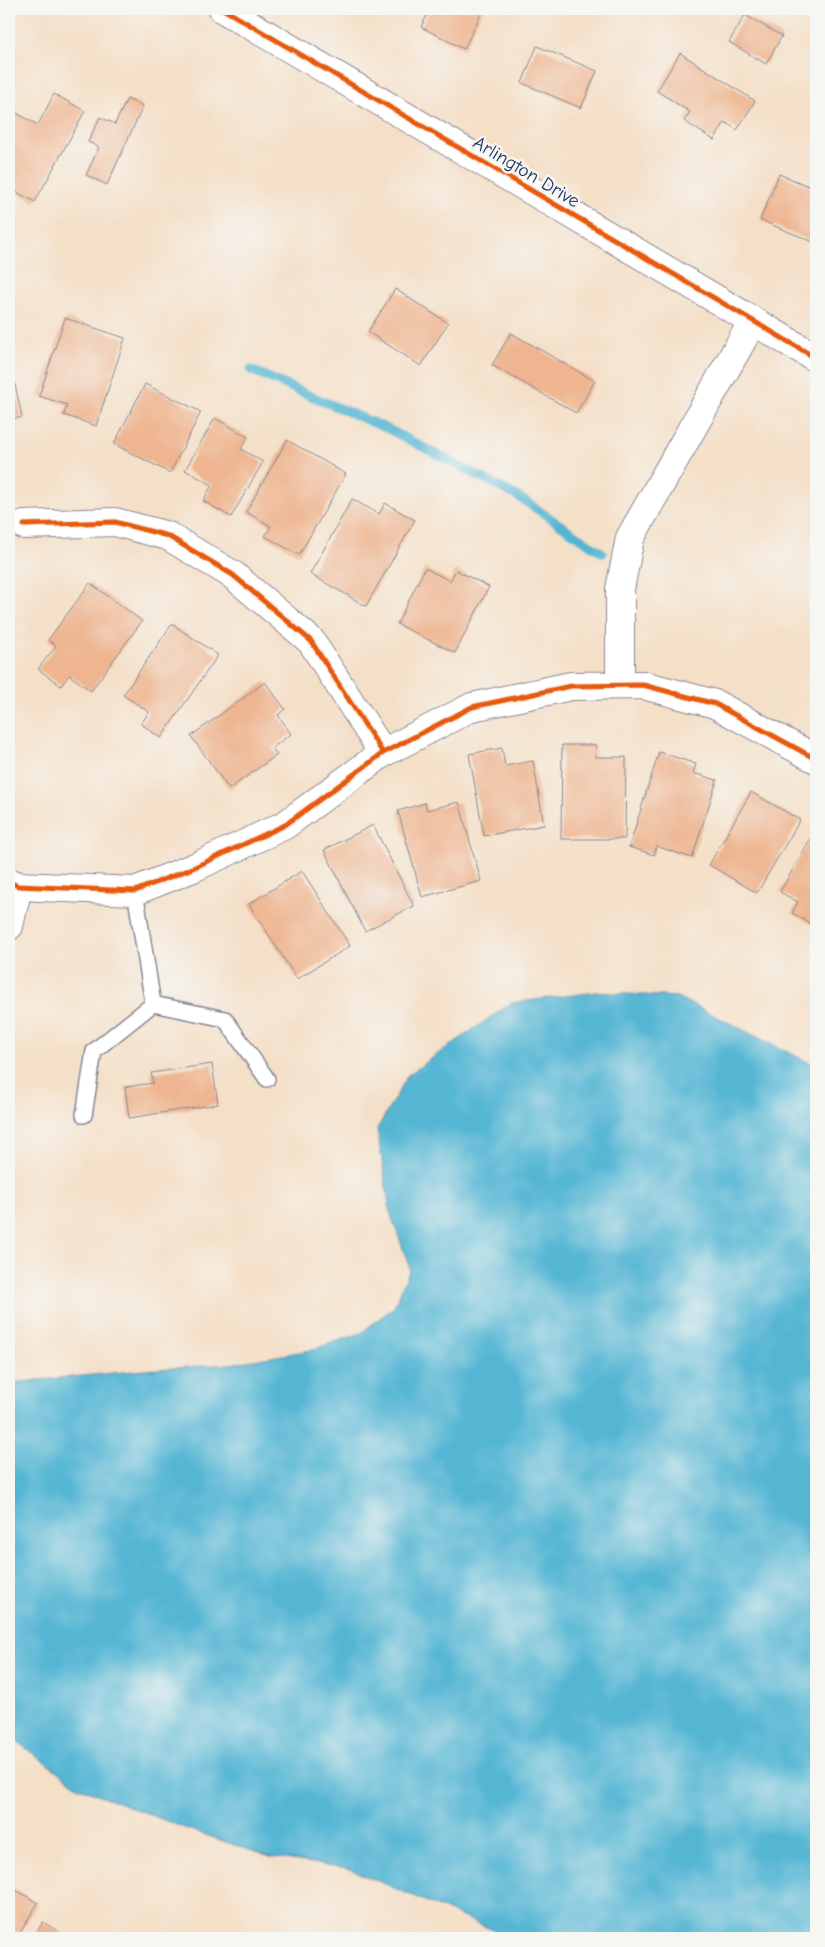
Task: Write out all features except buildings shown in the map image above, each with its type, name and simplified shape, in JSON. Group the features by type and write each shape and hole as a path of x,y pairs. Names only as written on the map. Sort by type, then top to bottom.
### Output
{"street":[{"name":"Arlington Drive","path":"223,9 816,358"},
{"path":"620,685 620,589 630,538 753,321"},
{"path":"24,525 115,522 168,536 233,575 311,641 383,753"},
{"path":"9,926 14,884 135,891 195,867 285,825 383,753 472,707 571,686 644,685 715,704 816,758"}],"lane":[{"path":"135,891 153,1004"},
{"path":"153,1004 225,1019 268,1079"},
{"path":"84,1116 94,1051 153,1004"}],"water":[{"path":"596,992 677,997 816,1066 816,1938 512,1938 347,1868 270,1857 182,1827 79,1787 9,1736 9,1383 230,1364 311,1350 361,1333 394,1307 410,1269 390,1212 377,1129 408,1075 511,1003"}],"waterway":[{"path":"251,370 388,429 517,496 603,553"}],"cycle path":[{"path":"223,9 816,358"},
{"path":"24,525 115,522 168,536 233,575 311,641 383,753"},
{"path":"9,882 18,886 135,891 195,867 285,825 383,753 472,707 571,686 643,685 715,704 816,759"}]}
